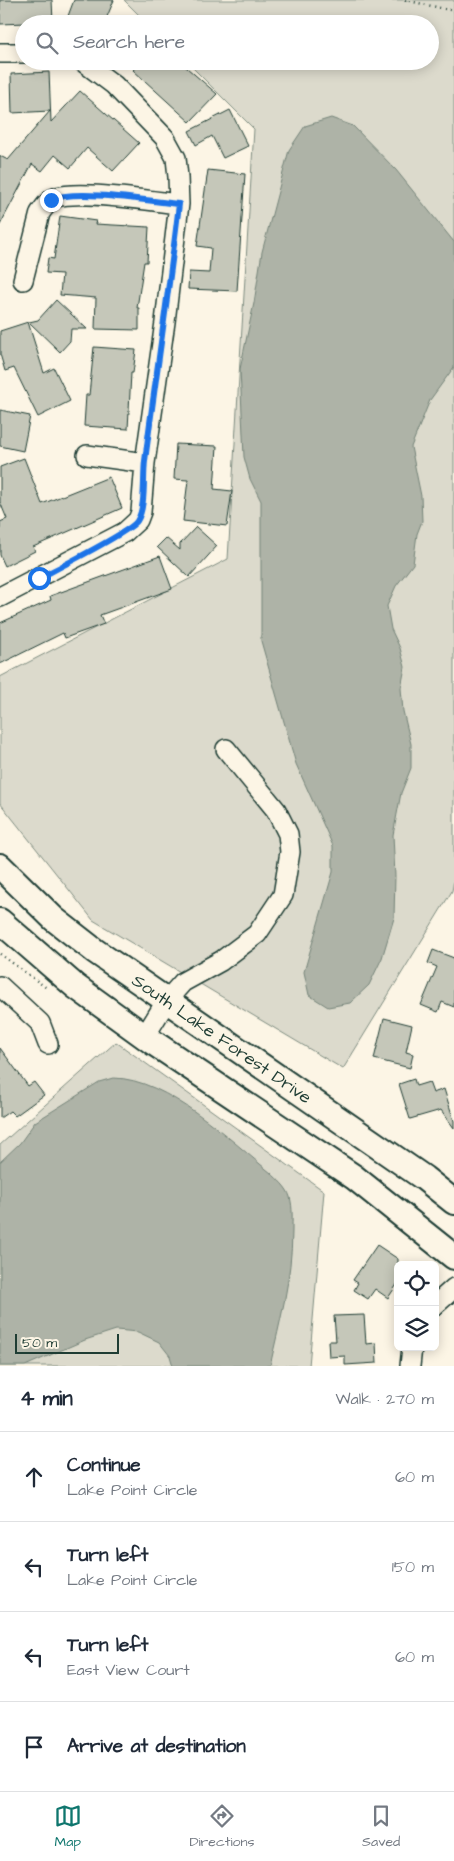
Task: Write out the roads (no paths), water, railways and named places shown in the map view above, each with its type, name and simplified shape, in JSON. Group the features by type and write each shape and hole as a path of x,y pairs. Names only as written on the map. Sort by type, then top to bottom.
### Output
{"main road":[{"name":"South Lake Forest Drive","path":"0,866 54,919 96,951 424,1178 454,1202"},
{"path":"0,920 76,986 145,1036 354,1177 454,1256"}],"street":[{"path":"0,53 15,53"},
{"path":"0,597 132,527 138,520 141,512 145,463 179,204 176,158 165,138 114,85 94,70"},
{"path":"23,280 40,213 46,205 57,197 81,195 179,204"},
{"path":"87,455 145,463"},
{"path":"145,1036 167,1000 183,982 221,961 257,934 283,895 290,852 288,834 276,810 226,749"},
{"path":"0,986 40,1023 48,1044"},
{"path":"439,1301 454,1288"},
{"path":"410,1366 412,1351"}]}
